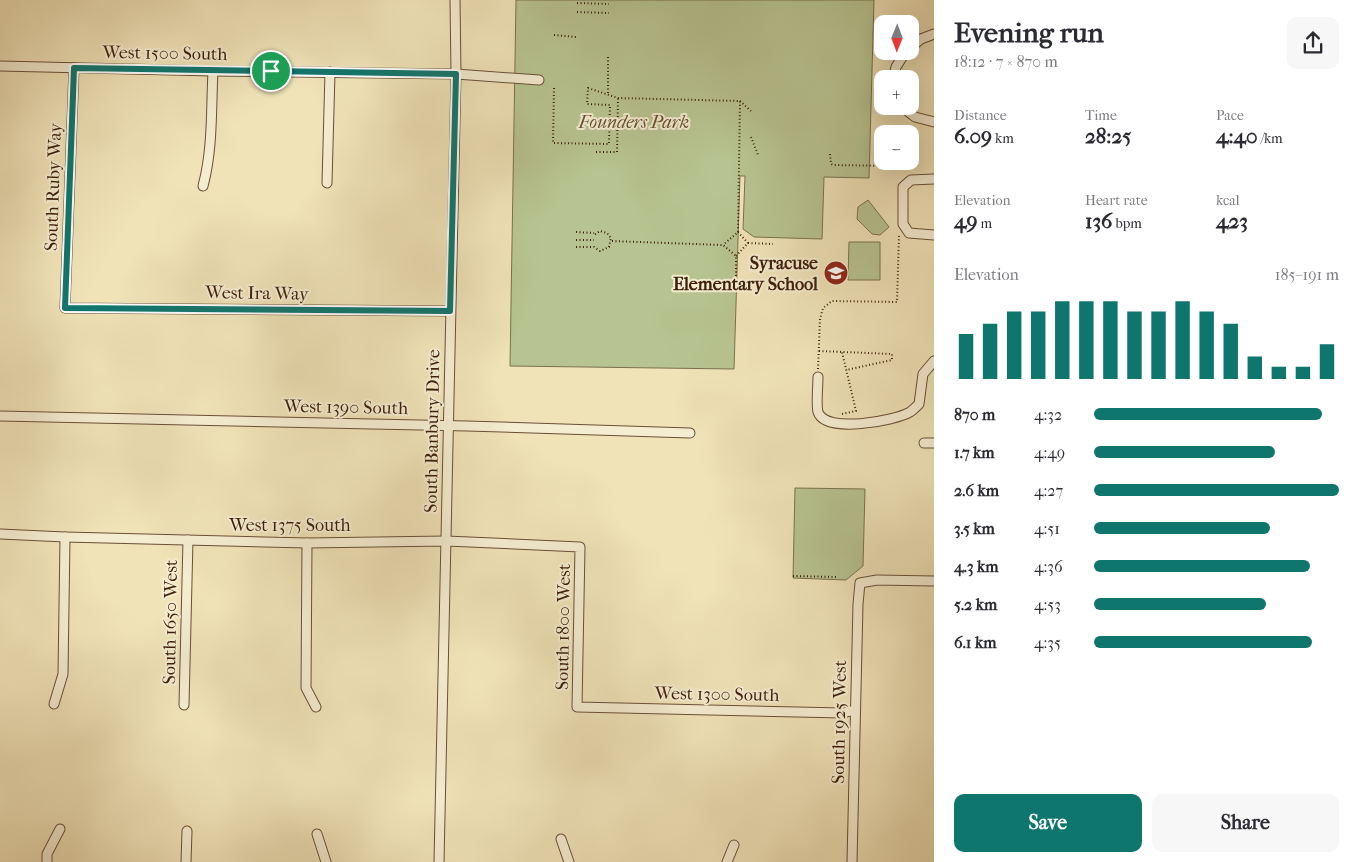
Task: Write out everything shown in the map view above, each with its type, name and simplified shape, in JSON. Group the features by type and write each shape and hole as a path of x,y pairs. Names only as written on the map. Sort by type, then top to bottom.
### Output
{"street":[{"name":"South Banbury Drive","path":"439,862 456,74 455,0"},
{"path":"919,41 934,34"},
{"name":"West 1500 South","path":"0,66 456,74 539,80"},
{"name":"South Ruby Way","path":"65,308 74,68"},
{"path":"202,186 208,167 213,71"},
{"path":"327,183 330,72"},
{"path":"912,115 915,118 934,122"},
{"path":"934,180 911,180 903,187 902,224 910,233 934,235"},
{"name":"West Ira Way","path":"65,308 450,311"},
{"path":"818,377 818,412 823,418 830,422 858,425 909,413 919,404 923,374 934,361"},
{"name":"West 1390 South","path":"0,416 690,433"},
{"path":"924,443 934,443"},
{"name":"West 1375 South","path":"0,534 308,543 446,541 580,547"},
{"path":"54,704 63,674 65,537"},
{"name":"South 1650 West","path":"184,705 188,540"},
{"path":"308,543 306,688 316,708"},
{"name":"South 1800 West","path":"578,707 580,547"},
{"name":"South 1925 West","path":"852,862 860,583 877,580 934,581"},
{"name":"West 1300 South","path":"578,707 843,712 855,710"},
{"path":"48,862 48,854 60,829"},
{"path":"186,862 187,831"},
{"path":"317,834 326,862"},
{"path":"561,839 569,862"},
{"path":"727,862 734,845"}],"path":[{"path":"577,3 609,4"},
{"path":"577,12 609,13"},
{"path":"554,35 576,37"},
{"path":"608,56 608,95"},
{"path":"554,88 553,143 609,144 610,105 587,104 588,88 618,98 740,101 751,111"},
{"path":"596,152 617,152 618,98"},
{"path":"740,101 738,232 748,243 773,244"},
{"path":"751,137 758,154"},
{"path":"830,154 831,164 833,165 874,166"},
{"path":"576,232 607,233 612,241"},
{"path":"723,245 738,232"},
{"path":"818,377 820,319 823,308 832,302 897,302 899,235"},
{"path":"576,240 594,240"},
{"path":"612,241 723,245 736,256"},
{"path":"576,247 594,247 597,250 604,251 612,241"},
{"path":"736,282 736,256 748,243"},
{"path":"819,351 892,354 892,360 846,370"},
{"path":"840,414 856,411 842,352"},
{"path":"793,576 837,577"}],"green space":[{"name":"Founders Park","path":"516,0 874,0 869,178 824,177 822,239 754,237 743,229 745,176 740,176 734,369 510,366"},
{"path":"868,200 889,227 880,235 872,234 857,219 858,207"},
{"path":"849,242 880,242 880,280 848,280"},
{"path":"795,488 865,489 863,566 846,580 793,578"}],"place":[{"name":"Syracuse Elementary School","path":"836,273"}],"route":[{"path":"74,68 271,71 456,74 450,311 65,308 74,68"}]}
